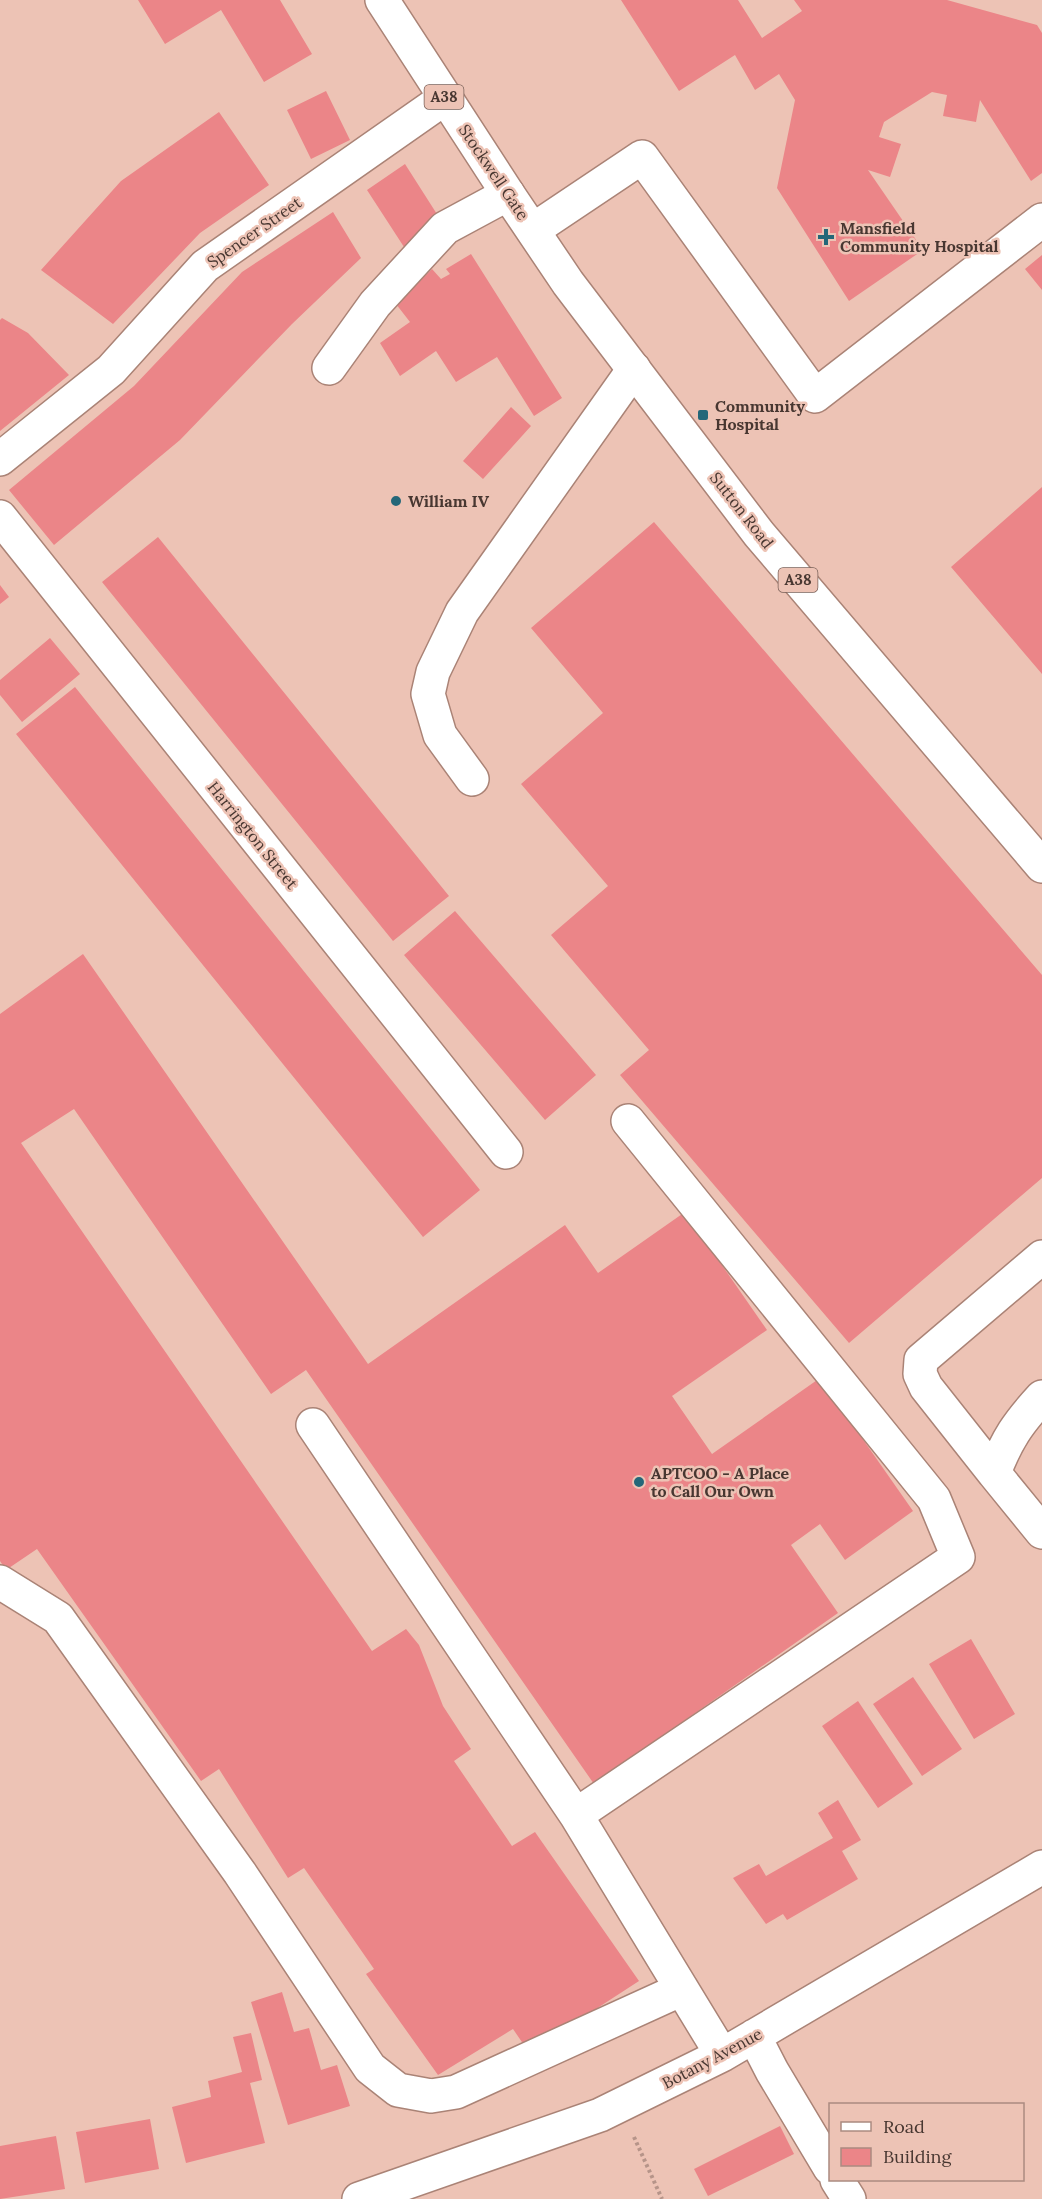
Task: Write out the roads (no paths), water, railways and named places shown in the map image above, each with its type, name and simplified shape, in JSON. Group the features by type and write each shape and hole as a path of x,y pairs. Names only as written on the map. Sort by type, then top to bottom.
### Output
{"main road":[{"name":"Stockwell Gate","path":"382,0 568,283"},
{"name":"Spencer Street","path":"0,459 111,370 205,266 445,98"},
{"path":"533,230 642,157 814,396 1042,220"},
{"path":"329,368 375,304 445,228 508,194"},
{"name":"Sutton Road","path":"568,283 759,534 1042,866"},
{"path":"472,779 440,735 429,694 433,672 462,612 634,369"},
{"name":"Harrington Street","path":"0,517 506,1152"},
{"path":"576,1815 958,1557 934,1499 628,1120"},
{"path":"1042,1257 921,1360 920,1374 926,1387 1042,1532"},
{"path":"994,1473 1004,1447 1021,1421 1042,1396"},
{"path":"313,1425 576,1815 722,2055"},
{"path":"0,1581 58,1618 240,1873 370,2068 398,2090 431,2096 456,2092 682,1989"},
{"name":"Botany Avenue","path":"359,2199 600,2115 722,2055 1041,1870"},
{"path":"754,2036 772,2071 829,2165"},
{"path":"427,2199 451,2167"},
{"path":"838,2181 849,2199"}],"place":[{"name":"Mansfield Community Hospital","path":"826,237"},
{"name":"Community Hospital","path":"703,415"},
{"name":"William IV","path":"396,501"},
{"name":"APTCOO - A Place to Call Our Own","path":"639,1482"}]}
